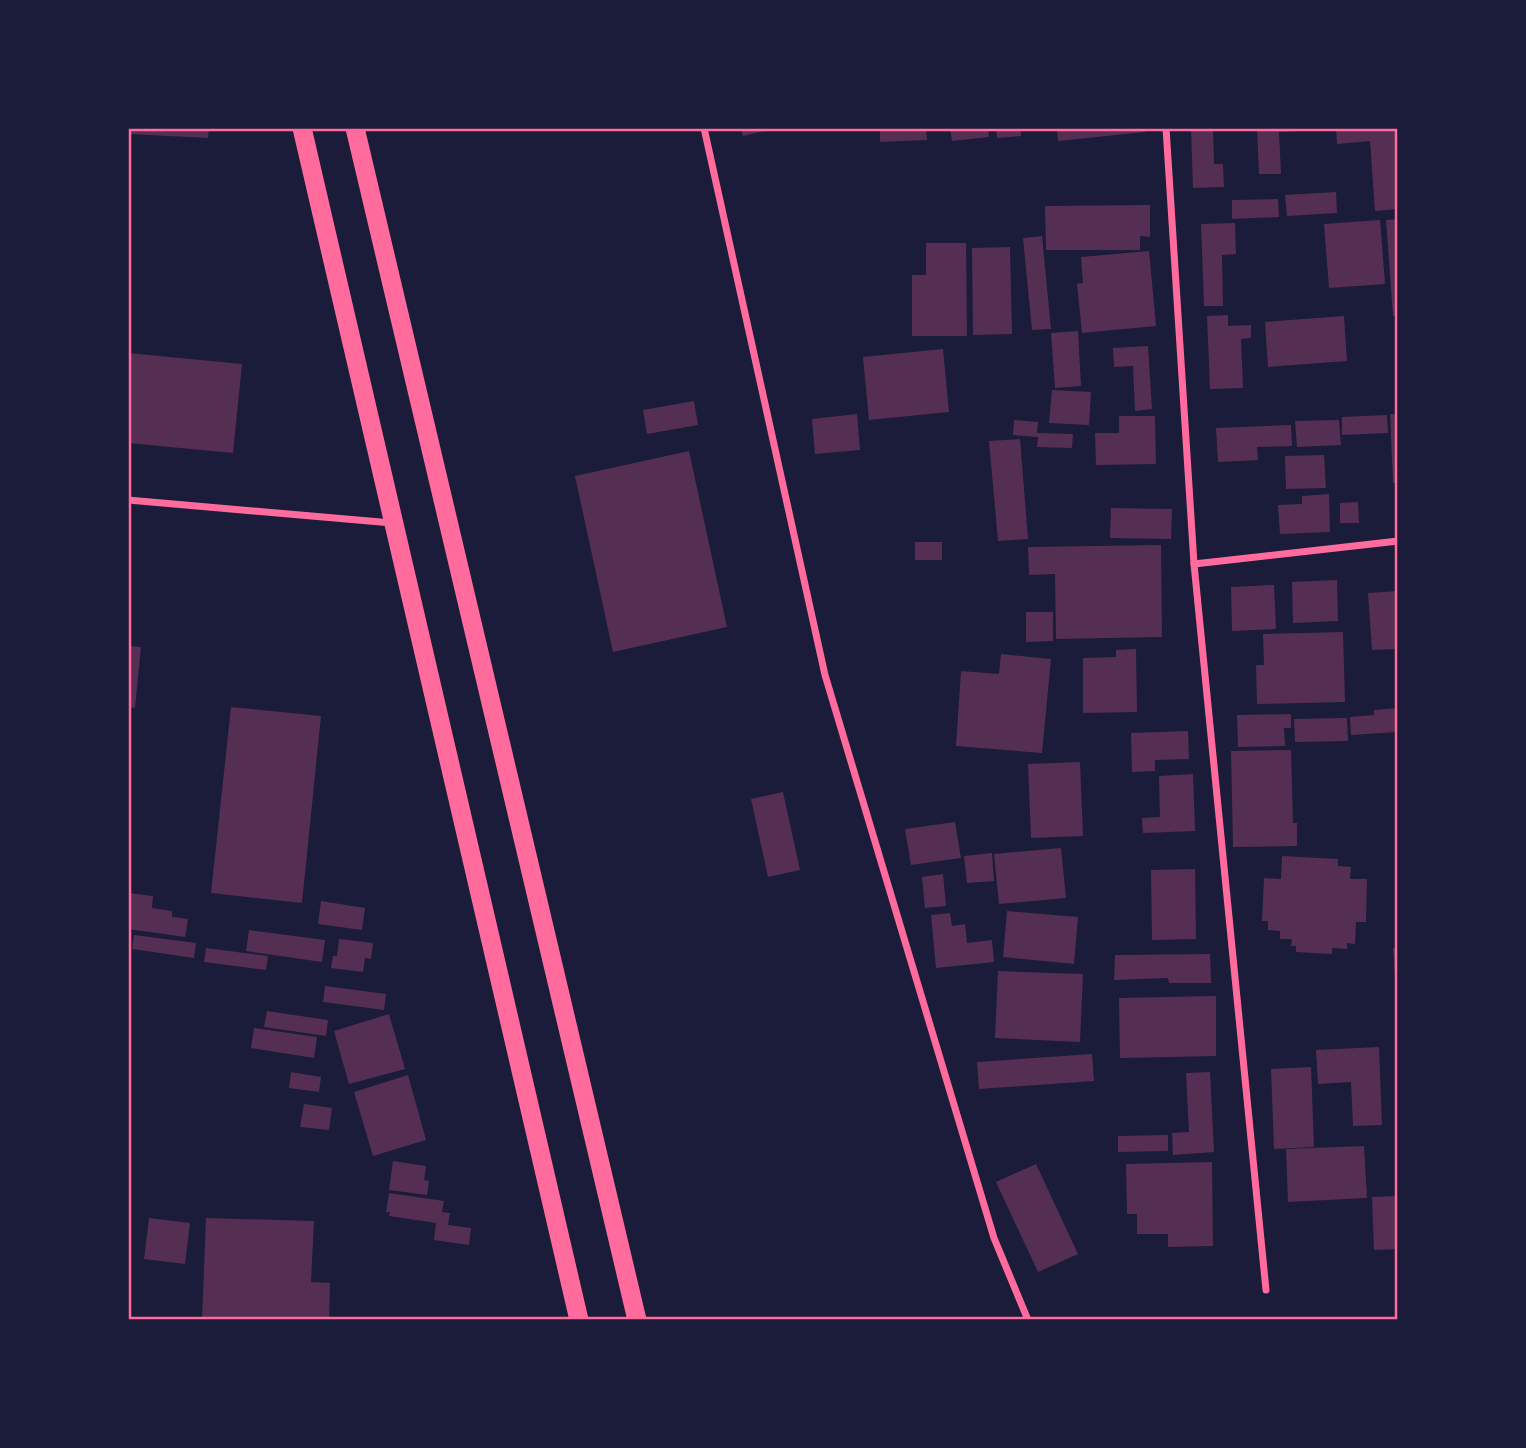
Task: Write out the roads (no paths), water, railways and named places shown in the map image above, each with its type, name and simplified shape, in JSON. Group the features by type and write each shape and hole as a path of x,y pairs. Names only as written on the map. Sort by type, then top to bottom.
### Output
{"highway":[{"path":"302,128 579,1320"},
{"path":"355,128 637,1320"}],"street":[{"path":"704,128 825,676 994,1238 1028,1320"},
{"path":"1166,128 1194,564 1266,1290"},
{"path":"128,500 394,523"},
{"path":"1194,564 1398,541"}]}
